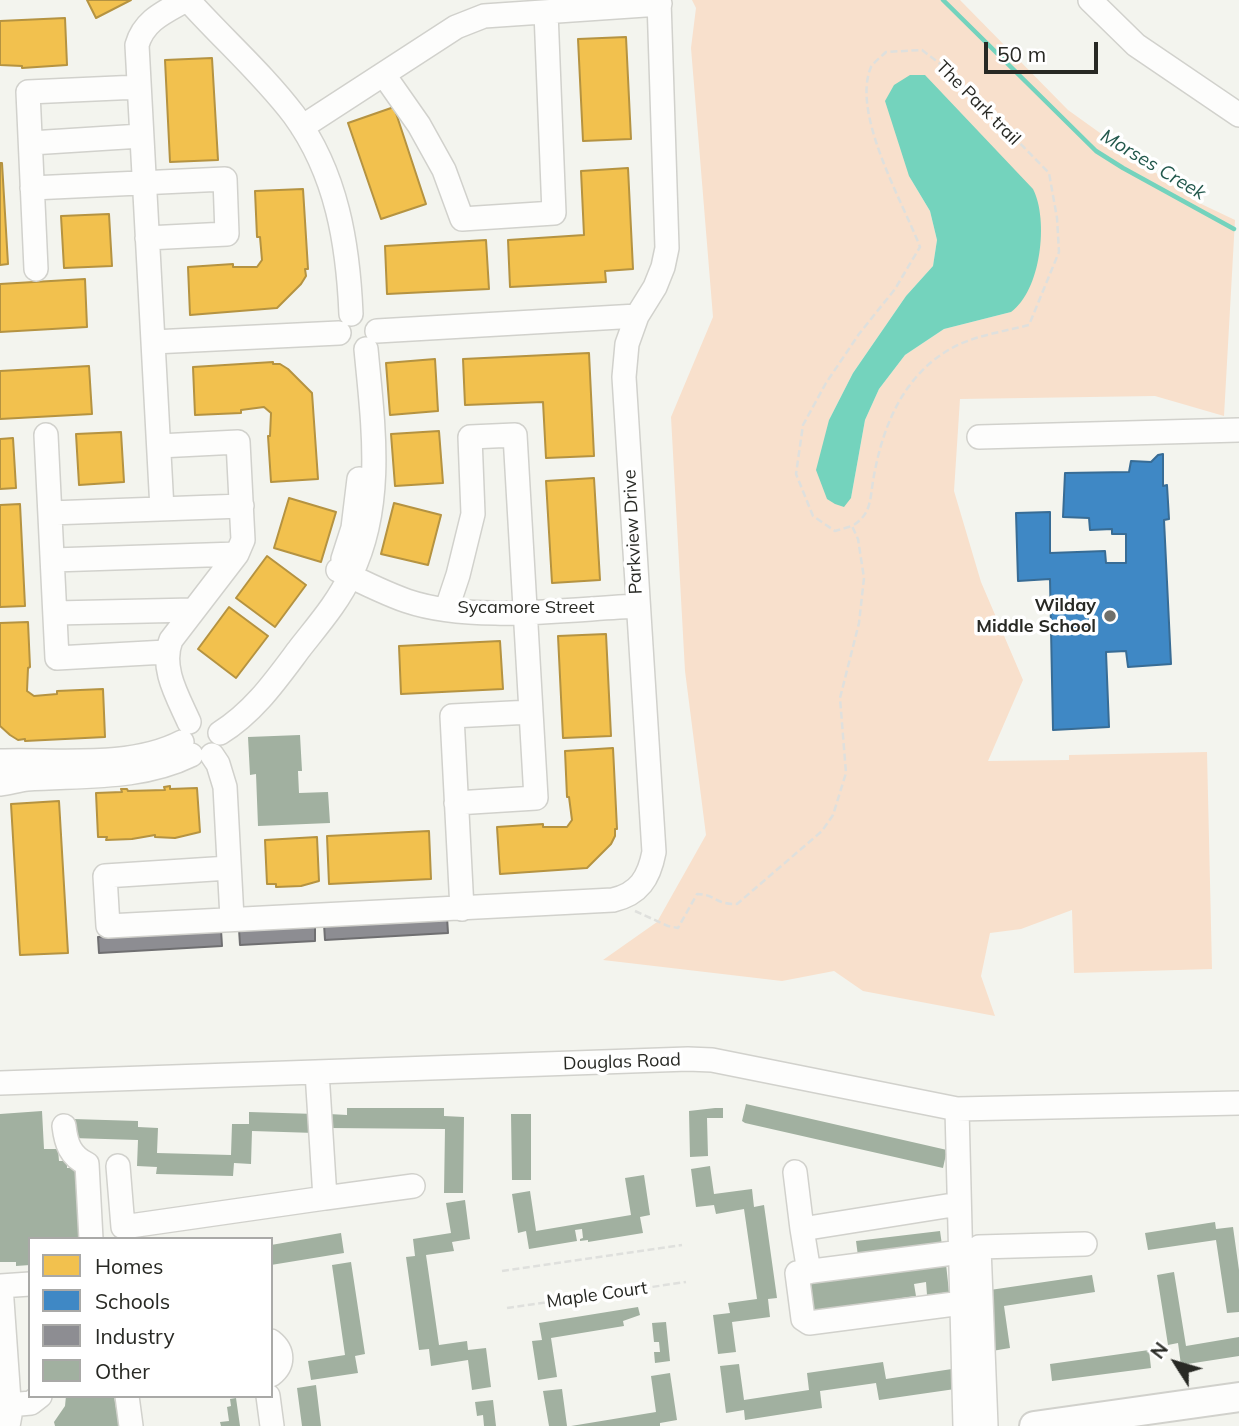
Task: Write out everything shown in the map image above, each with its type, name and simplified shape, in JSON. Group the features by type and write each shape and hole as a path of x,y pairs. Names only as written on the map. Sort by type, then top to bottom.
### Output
{"main road":[{"path":"1034,1426 1175,1416 1239,1397"}],"street":[{"path":"162,509 136,45 141,31 154,18 187,0 308,124"},
{"path":"0,784 15,767 123,774 147,770 253,707 341,593 345,573 368,532 373,506 374,472 358,332 360,250 352,204 340,167 308,124 277,72 232,30 206,0"},
{"path":"1090,0 1136,45 1239,115"},
{"path":"308,124 456,27 484,16 659,2"},
{"name":"Parkview Drive","path":"462,909 613,900 628,896 640,886 651,869 654,852 624,377 627,344 637,316 655,287 667,248 659,2"},
{"path":"384,75 419,125 444,170 461,219 554,213 546,12"},
{"path":"36,269 28,92 139,87"},
{"path":"31,144 141,136"},
{"path":"32,188 225,179 227,234 147,238"},
{"path":"153,342 637,316"},
{"path":"979,437 1239,430"},
{"path":"46,435 57,658 166,652"},
{"path":"447,608 473,513 470,437 515,435 536,798 456,803"},
{"path":"159,446 238,442 243,540 237,554 171,640 166,652 170,679 218,764 225,787 232,918"},
{"path":"50,513 242,506"},
{"path":"53,560 237,554"},
{"name":"Sycamore Street","path":"345,573 408,601 447,608 484,612 638,606"},
{"path":"55,613 193,610"},
{"path":"229,868 105,876 108,926 462,909 452,716 531,712"},
{"name":"Douglas Road","path":"0,1083 700,1060 957,1109 1239,1103"},
{"path":"317,1072 325,1198"},
{"path":"957,1109 965,1426"},
{"path":"64,1126 66,1143 72,1153 87,1164 91,1237"},
{"path":"118,1166 122,1227 413,1186"},
{"path":"795,1172 809,1272"},
{"path":"802,1228 960,1205"},
{"path":"986,1426 979,1247 1085,1244"},
{"path":"961,1252 797,1273 803,1319 809,1323 962,1303"},
{"path":"28,1289 0,1286 9,1415 37,1398"},
{"path":"273,1343 282,1358 281,1364 273,1373"},
{"path":"127,1398 131,1426"},
{"path":"268,1398 272,1426"}],"path":[{"name":"The Park trail","path":"922,50 948,70 1049,173 1057,218 1059,252 1029,325 953,347 919,372 898,400 883,440 873,480 871,506 862,521 852,526 835,531 813,516 796,474 797,461 803,425 826,383 859,334 895,289 920,247 891,183 866,103 872,66 886,52 922,50"},
{"path":"613,900 668,926 678,928 697,894 707,894 723,905 737,904 822,831 833,815 846,773 840,698 859,623 864,578 858,540 852,526"},
{"path":"502,1270 682,1245"},
{"name":"Maple Court","path":"507,1308 686,1282"}],"shaded area":[{"path":"692,0 960,0 1068,110 1195,201 1235,220 1224,416 1155,396 960,399 954,491 981,582 1023,680 988,761 1069,760 1069,755 1207,752 1212,969 1074,973 1072,910 1021,929 990,933 981,976 995,1016 863,991 834,971 782,981 603,960 657,922 706,835 685,671 671,417 713,317 691,48 696,8","holes":["909,176 1011,312 944,329 905,355 879,389 865,420 851,498 829,420 853,373 906,296 933,266 937,240 930,211"]},
{"path":"910,75 925,75 1033,189 1041,218 1039,254 1029,288 1011,312 944,329 905,355 879,389 865,420 851,498 844,507 827,499 816,470 829,420 853,373 906,296 933,266 937,240 930,211 909,176 885,101 894,85"}],"building: Homes":[{"path":"87,0 131,0 96,18"},
{"path":"65,18 67,65 22,68 0,65 0,21"},
{"path":"626,37 631,139 583,141 578,39"},
{"path":"212,58 218,160 170,162 165,60"},
{"path":"394,107 426,204 381,219 348,123"},
{"path":"0,163 8,264 0,265"},
{"path":"628,168 633,269 605,271 606,282 510,287 508,240 584,235 581,171"},
{"path":"303,189 308,269 305,269 306,276 301,284 277,308 190,315 188,267 233,264 233,267 257,267 262,260 260,237 257,237 255,191"},
{"path":"109,214 112,266 64,268 61,216"},
{"path":"486,240 489,289 387,294 385,246"},
{"path":"85,279 87,327 0,332 0,284"},
{"path":"589,353 594,456 546,458 543,402 465,405 463,359"},
{"path":"435,359 438,411 390,415 386,363"},
{"path":"273,362 288,369 312,393 318,479 271,482 268,436 271,413 264,407 241,410 241,413 195,415 193,367"},
{"path":"89,366 92,414 0,419 0,371"},
{"path":"439,431 443,483 395,486 391,434"},
{"path":"121,432 124,482 79,485 76,434"},
{"path":"13,438 16,488 0,489 0,439"},
{"path":"594,478 600,580 552,583 546,481"},
{"path":"289,498 336,512 321,562 274,548"},
{"path":"394,503 441,515 428,565 381,554"},
{"path":"20,504 25,606 0,607 0,505"},
{"path":"267,556 306,585 275,627 236,598"},
{"path":"229,607 268,636 236,678 198,649"},
{"path":"28,622 30,667 27,691 34,696 57,694 57,691 103,689 105,737 25,741 18,740 0,726 0,623"},
{"path":"606,634 611,736 563,738 558,636"},
{"path":"500,641 503,689 401,694 399,646"},
{"path":"613,748 617,829 611,844 587,868 500,874 497,827 543,824 543,827 567,827 572,820 567,797 565,751"},
{"path":"170,786 170,789 197,788 200,832 175,838 155,835 106,840 107,837 98,837 96,793 122,792 121,789 165,790 164,787"},
{"path":"59,801 68,953 20,955 11,804"},
{"path":"429,831 431,879 329,884 327,836"},
{"path":"317,837 319,881 301,886 276,887 276,884 267,884 265,840"}],"building: Schools":[{"name":"Wilday Middle School","path":"1163,454 1163,486 1167,485 1169,519 1164,520 1171,664 1128,667 1126,651 1106,652 1109,727 1053,730 1050,579 1018,581 1016,513 1050,512 1050,553 1105,551 1106,563 1126,563 1126,534 1112,534 1112,529 1090,530 1089,518 1063,517 1065,473 1129,472 1131,461 1151,462"}],"building: Industry":[{"path":"447,917 448,933 325,940 324,924"},
{"path":"315,925 315,941 240,945 239,929"},
{"path":"221,930 222,946 99,953 98,937"}],"building: Other":[{"path":"300,735 302,771 298,771 299,793 328,792 330,823 258,826 256,774 250,775 248,737"},
{"path":"746,1104 947,1150 943,1168 745,1123 742,1121"},
{"path":"347,1108 444,1108 444,1116 464,1117 463,1193 444,1193 445,1129 329,1128 329,1114 347,1115"},
{"path":"723,1108 723,1118 707,1118 708,1156 690,1157 689,1111"},
{"path":"42,1111 44,1149 58,1149 59,1161 67,1161 67,1168 77,1171 81,1237 28,1237 28,1265 16,1266 16,1262 0,1262 0,1114"},
{"path":"249,1112 316,1114 315,1133 252,1131 251,1164 234,1163 233,1176 156,1174 157,1167 137,1166 138,1140 72,1138 73,1119 138,1121 138,1127 158,1128 157,1153 231,1155 232,1124 249,1124"},
{"path":"511,1114 531,1114 531,1180 512,1180"},
{"path":"710,1166 714,1194 752,1189 754,1207 764,1205 777,1298 768,1299 770,1317 732,1322 736,1352 718,1354 713,1315 730,1313 728,1303 757,1299 744,1209 716,1214 714,1205 696,1207 691,1169"},
{"path":"644,1175 650,1215 640,1217 643,1233 588,1242 580,1241 583,1238 582,1229 575,1230 577,1241 529,1249 526,1231 518,1233 512,1194 530,1191 536,1231 631,1215 625,1178"},
{"path":"465,1200 470,1239 452,1242 454,1251 426,1255 439,1345 467,1341 468,1350 486,1348 491,1387 472,1390 468,1360 431,1366 429,1349 419,1350 406,1257 415,1256 413,1239 451,1233 446,1203"},
{"path":"1215,1222 1216,1229 1233,1227 1239,1270 1239,1312 1227,1313 1216,1240 1148,1250 1145,1233"},
{"path":"940,1231 942,1245 858,1256 856,1241"},
{"path":"341,1233 344,1253 273,1265 273,1245"},
{"path":"351,1262 365,1354 355,1356 358,1373 311,1380 308,1361 345,1355 332,1265"},
{"path":"946,1264 949,1292 927,1295 926,1282 914,1284 916,1296 810,1311 807,1283"},
{"path":"1174,1272 1186,1346 1239,1337 1239,1356 1181,1365 1178,1343 1168,1345 1157,1275"},
{"path":"1092,1275 1095,1292 1004,1306 1010,1348 992,1351 990,1290"},
{"path":"638,1307 640,1315 623,1321 624,1326 551,1338 557,1377 538,1380 532,1341 542,1340 539,1323"},
{"path":"666,1322 670,1361 655,1363 654,1352 660,1352 659,1342 654,1342 652,1323"},
{"path":"1149,1350 1151,1368 1052,1381 1050,1364"},
{"path":"883,1362 886,1379 952,1369 955,1389 879,1400 876,1383 820,1391 822,1408 745,1420 744,1410 726,1413 720,1366 739,1364 744,1400 809,1390 807,1373"},
{"path":"670,1373 677,1420 660,1423 660,1426 571,1426 656,1412 651,1376"},
{"path":"316,1385 321,1426 302,1426 297,1388"},
{"path":"562,1389 567,1426 549,1426 543,1391"},
{"path":"66,1398 114,1398 119,1426 55,1426 54,1422 65,1406"},
{"path":"236,1398 240,1426 221,1426 220,1422 229,1421 227,1407 231,1406 230,1399"},
{"path":"493,1400 496,1426 484,1426 483,1415 477,1416 475,1402"}],"waterway":[{"name":"Morses Creek","path":"943,0 1096,151 1234,229"}],"place":[{"name":"Wilday Middle School","path":"1110,616"}]}
